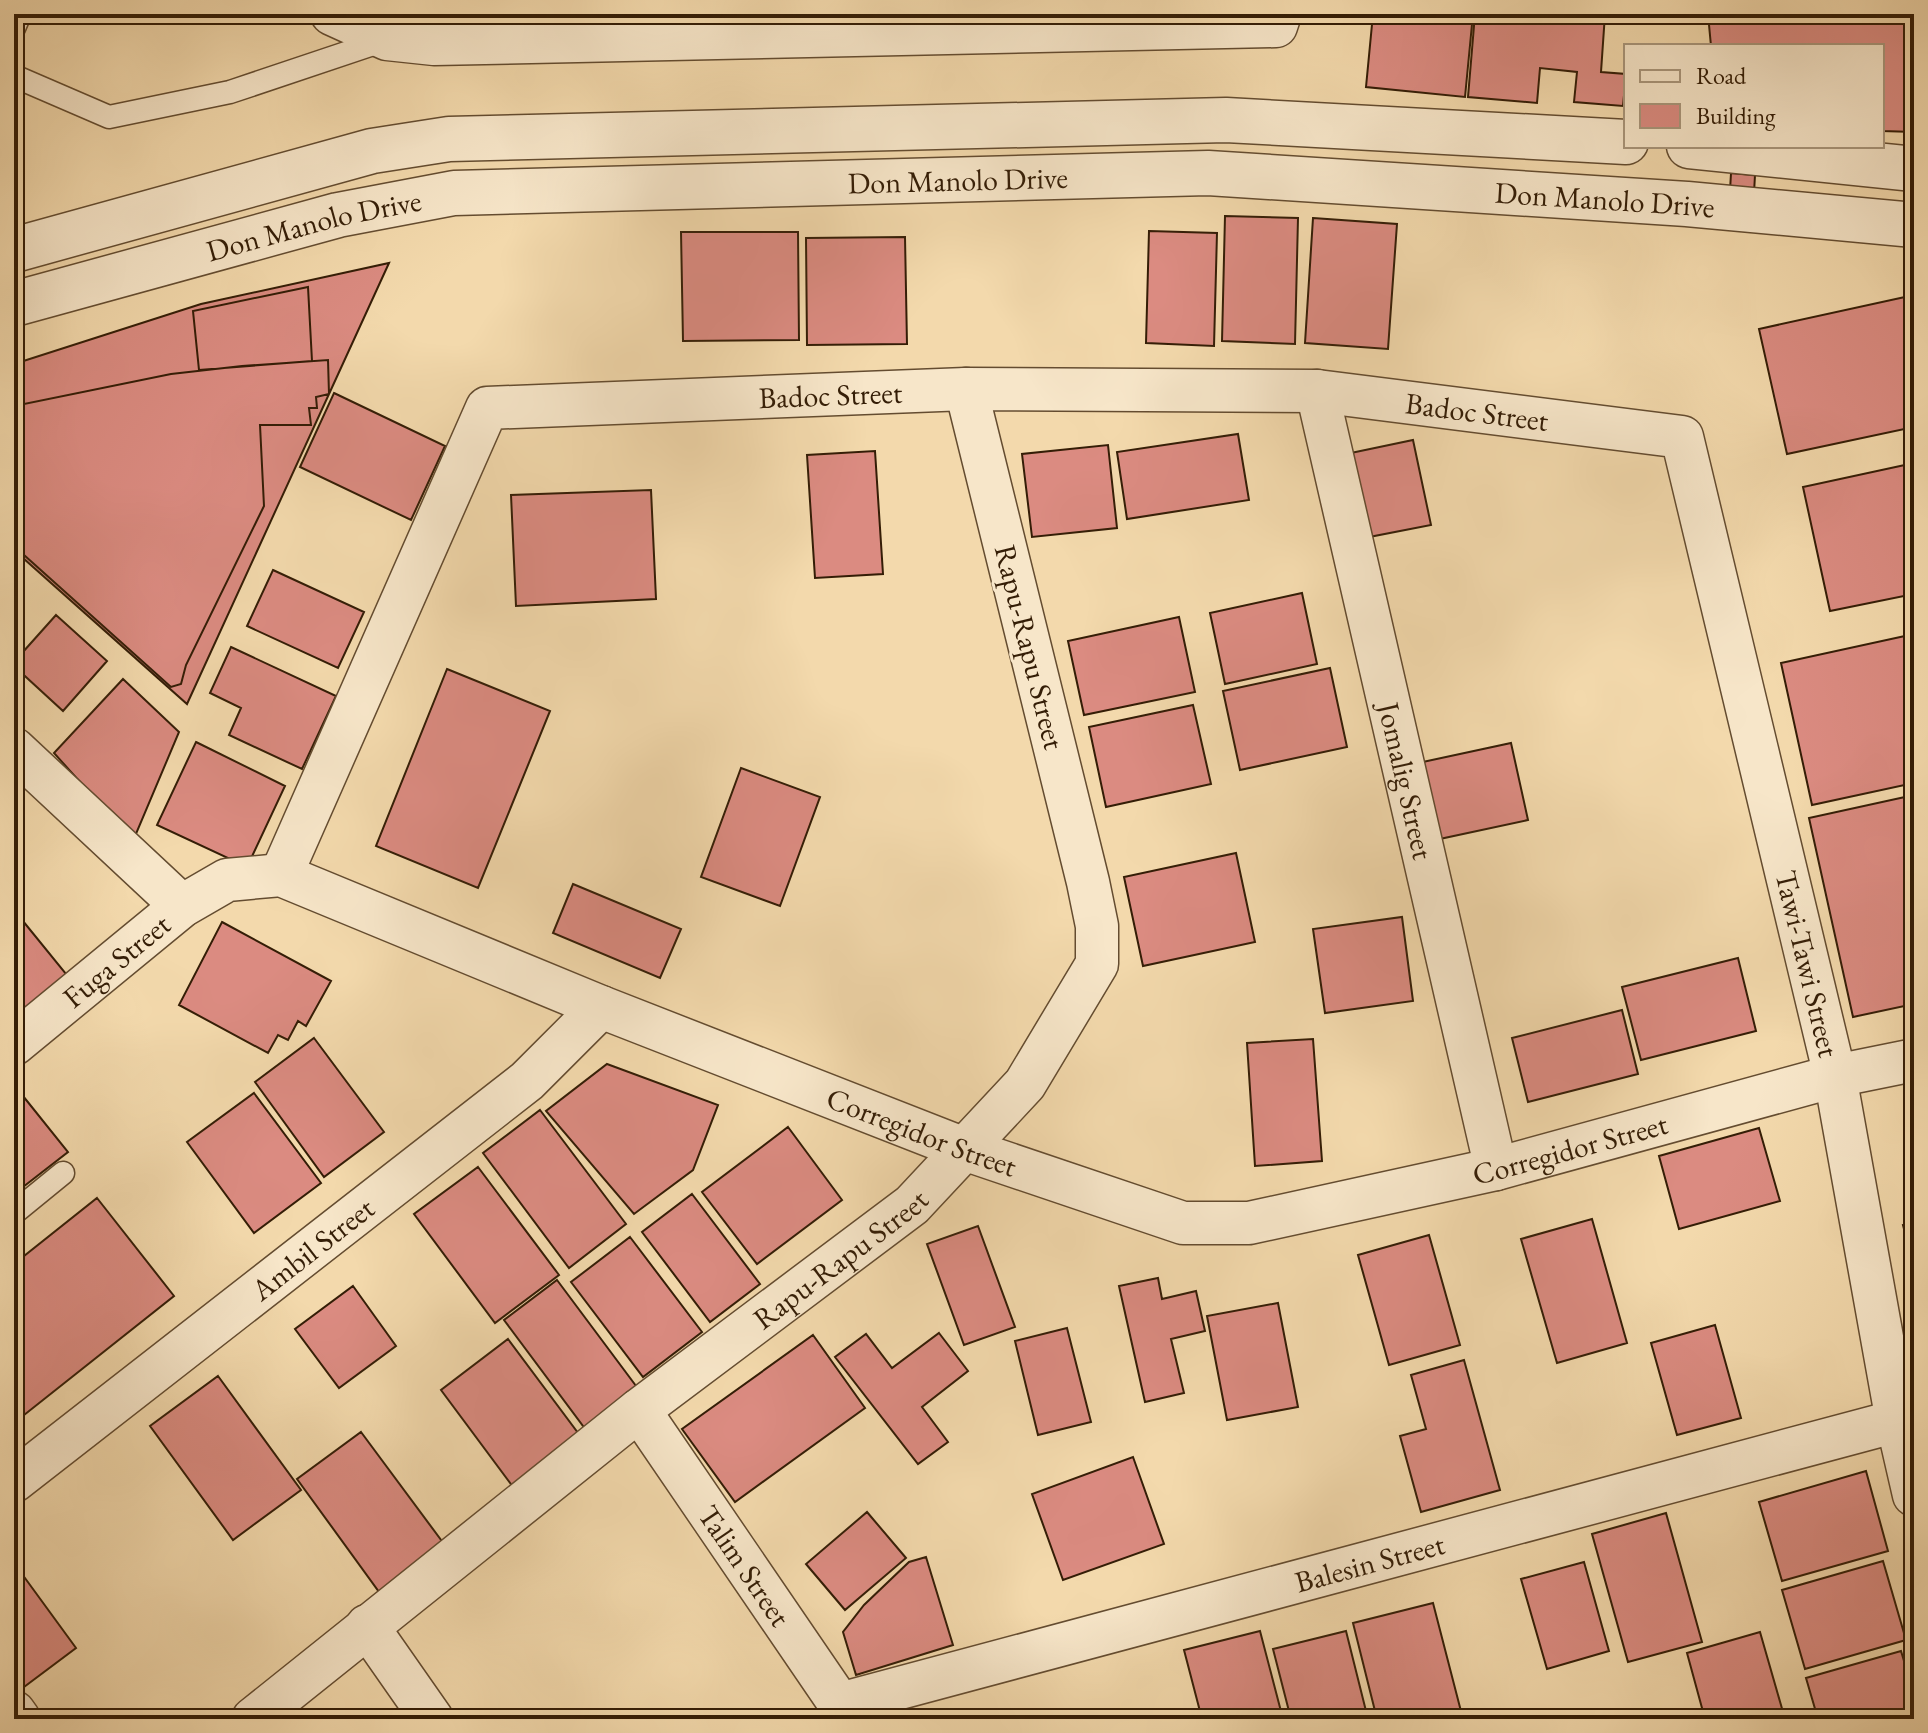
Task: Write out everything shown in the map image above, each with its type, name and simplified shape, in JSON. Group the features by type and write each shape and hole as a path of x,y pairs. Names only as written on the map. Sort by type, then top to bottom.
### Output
{"street":[{"path":"332,14 387,39 434,44 1276,26 1280,14"},
{"name":"Don Manolo Drive","path":"14,250 372,151 449,139 1226,120 1624,142"},
{"path":"1116,123 1117,175"},
{"name":"Don Manolo Drive","path":"1709,148 1914,169"},
{"name":"Don Manolo Drive","path":"14,304 338,215 454,193 1208,173 1687,204 1914,225"},
{"name":"Badoc Street","path":"281,875 487,408 966,389 1317,391 1682,437"},
{"name":"Rapu-Rapu Street","path":"253,1719 639,1410 912,1205 967,1150 1025,1084 1097,964 1097,926 966,389"},
{"name":"Jomalig Street","path":"1317,391 1496,1169"},
{"name":"Tawi-Tawi Street","path":"1682,437 1835,1076 1897,1421 1914,1495"},
{"path":"14,749 182,906"},
{"name":"Corregidor Street","path":"182,906 227,880 281,875 601,1007 967,1150 1183,1223 1249,1223 1496,1169 1835,1076 1914,1060"},
{"name":"Fuga Street","path":"14,1044 182,906"},
{"name":"Ambil Street","path":"14,1481 527,1081 601,1007"},
{"name":"Talim Street","path":"639,1410 845,1711"},
{"name":"Balesin Street","path":"845,1711 1897,1421"},
{"path":"367,1626 432,1719"},
{"path":"14,1712 19,1719"}],"lane":[{"path":"14,28 20,14"},
{"path":"14,76 109,117 230,92 387,39"},
{"path":"14,1213 63,1173"}],"building":[{"path":"1373,14 1473,14 1465,97 1366,87"},
{"path":"1475,14 1605,14 1601,72 1624,74 1623,106 1574,102 1577,72 1540,68 1537,103 1468,97"},
{"path":"1708,14 1914,14 1914,132 1884,131 1884,44 1711,44"},
{"path":"1731,173 1755,175 1754,193 1730,191"},
{"path":"1225,216 1298,218 1295,344 1222,341"},
{"path":"1313,218 1397,224 1388,349 1305,343"},
{"path":"1149,231 1217,233 1214,346 1146,343"},
{"path":"681,232 798,232 799,340 683,341"},
{"path":"905,237 907,344 807,345 806,238"},
{"path":"389,263 187,704 14,550 14,364 201,304"},
{"path":"308,287 312,361 199,370 193,311"},
{"path":"1914,295 1914,427 1787,454 1759,329"},
{"path":"328,360 329,394 316,397 317,408 309,408 311,425 260,425 264,506 186,665 181,684 171,687 14,546 14,406 171,374"},
{"path":"334,393 445,446 411,520 300,467"},
{"path":"1238,434 1249,500 1127,519 1117,452"},
{"path":"1413,440 1431,525 1364,538 1346,454"},
{"path":"1108,445 1117,528 1032,537 1022,454"},
{"path":"875,451 883,574 815,578 807,455"},
{"path":"1914,463 1914,594 1830,611 1803,487"},
{"path":"651,490 656,599 516,606 511,495"},
{"path":"273,570 364,612 338,668 247,626"},
{"path":"1302,593 1317,664 1225,684 1210,613"},
{"path":"56,615 107,661 63,711 14,666 14,662"},
{"path":"1179,617 1195,692 1084,715 1068,641"},
{"path":"1914,634 1914,783 1812,805 1781,663"},
{"path":"231,647 336,696 302,769 229,735 241,708 210,693"},
{"path":"1330,668 1347,747 1240,770 1223,691"},
{"path":"447,669 550,711 478,888 376,846"},
{"path":"123,679 179,732 133,841 54,753"},
{"path":"1193,705 1211,784 1106,807 1089,727"},
{"path":"196,742 285,786 247,867 157,825"},
{"path":"1511,743 1528,820 1435,840 1418,763"},
{"path":"741,768 820,797 780,906 701,877"},
{"path":"1914,795 1914,1004 1853,1017 1809,818"},
{"path":"1236,853 1255,942 1143,966 1124,877"},
{"path":"573,884 681,929 660,978 553,933"},
{"path":"14,910 71,980 14,1026"},
{"path":"1402,917 1413,1001 1325,1013 1313,929"},
{"path":"222,922 331,981 306,1026 298,1021 288,1040 278,1035 268,1053 179,1005"},
{"path":"1738,958 1756,1031 1641,1060 1622,987"},
{"path":"1622,1010 1638,1074 1528,1102 1512,1038"},
{"path":"314,1038 384,1132 324,1177 255,1082"},
{"path":"1313,1039 1322,1161 1255,1166 1247,1043"},
{"path":"607,1064 718,1105 693,1170 634,1214 546,1111"},
{"path":"19,1091 68,1152 14,1194 14,1095"},
{"path":"254,1093 321,1183 254,1233 187,1142"},
{"path":"540,1110 626,1224 569,1268 483,1153"},
{"path":"788,1127 842,1200 757,1264 702,1192"},
{"path":"1759,1128 1780,1201 1679,1229 1659,1156"},
{"path":"478,1167 559,1275 495,1323 414,1214"},
{"path":"692,1194 760,1284 710,1322 642,1232"},
{"path":"97,1198 174,1296 14,1423 14,1264"},
{"path":"1592,1219 1627,1343 1557,1363 1521,1239"},
{"path":"1914,1223 1914,1268 1903,1225"},
{"path":"978,1226 1015,1327 964,1345 927,1244"},
{"path":"1429,1235 1460,1345 1389,1365 1358,1255"},
{"path":"630,1237 702,1332 643,1377 571,1282"},
{"path":"1158,1278 1162,1299 1196,1291 1205,1331 1171,1339 1184,1393 1145,1402 1119,1286"},
{"path":"557,1280 645,1398 592,1438 504,1320"},
{"path":"353,1286 396,1346 339,1388 295,1329"},
{"path":"1278,1303 1298,1407 1227,1420 1207,1316"},
{"path":"1715,1325 1741,1418 1677,1435 1651,1343"},
{"path":"1067,1328 1091,1422 1038,1435 1015,1341"},
{"path":"939,1333 968,1371 922,1407 948,1442 918,1464 835,1357 866,1334 892,1368"},
{"path":"813,1335 865,1408 735,1502 682,1429"},
{"path":"508,1339 587,1445 519,1495 441,1390"},
{"path":"1464,1360 1500,1490 1421,1512 1400,1436 1426,1429 1411,1375"},
{"path":"218,1376 301,1490 233,1540 150,1426"},
{"path":"361,1432 447,1548 382,1596 297,1479"},
{"path":"1133,1457 1164,1544 1063,1580 1032,1494"},
{"path":"1866,1471 1888,1551 1782,1581 1759,1502"},
{"path":"867,1512 906,1558 845,1610 806,1564"},
{"path":"1666,1513 1702,1642 1628,1662 1592,1534"},
{"path":"926,1557 953,1645 856,1675 843,1632 864,1605 909,1562"},
{"path":"1883,1561 1906,1640 1805,1669 1782,1590"},
{"path":"1584,1562 1609,1651 1547,1669 1521,1579"},
{"path":"14,1563 76,1648 16,1693 14,1689"},
{"path":"1433,1603 1463,1719 1377,1719 1353,1623"},
{"path":"1260,1631 1283,1719 1202,1719 1184,1650"},
{"path":"1346,1631 1367,1715 1351,1719 1291,1719 1273,1649"},
{"path":"1760,1632 1785,1719 1705,1719 1687,1653"},
{"path":"1901,1651 1914,1694 1914,1719 1818,1719 1806,1678"}]}
